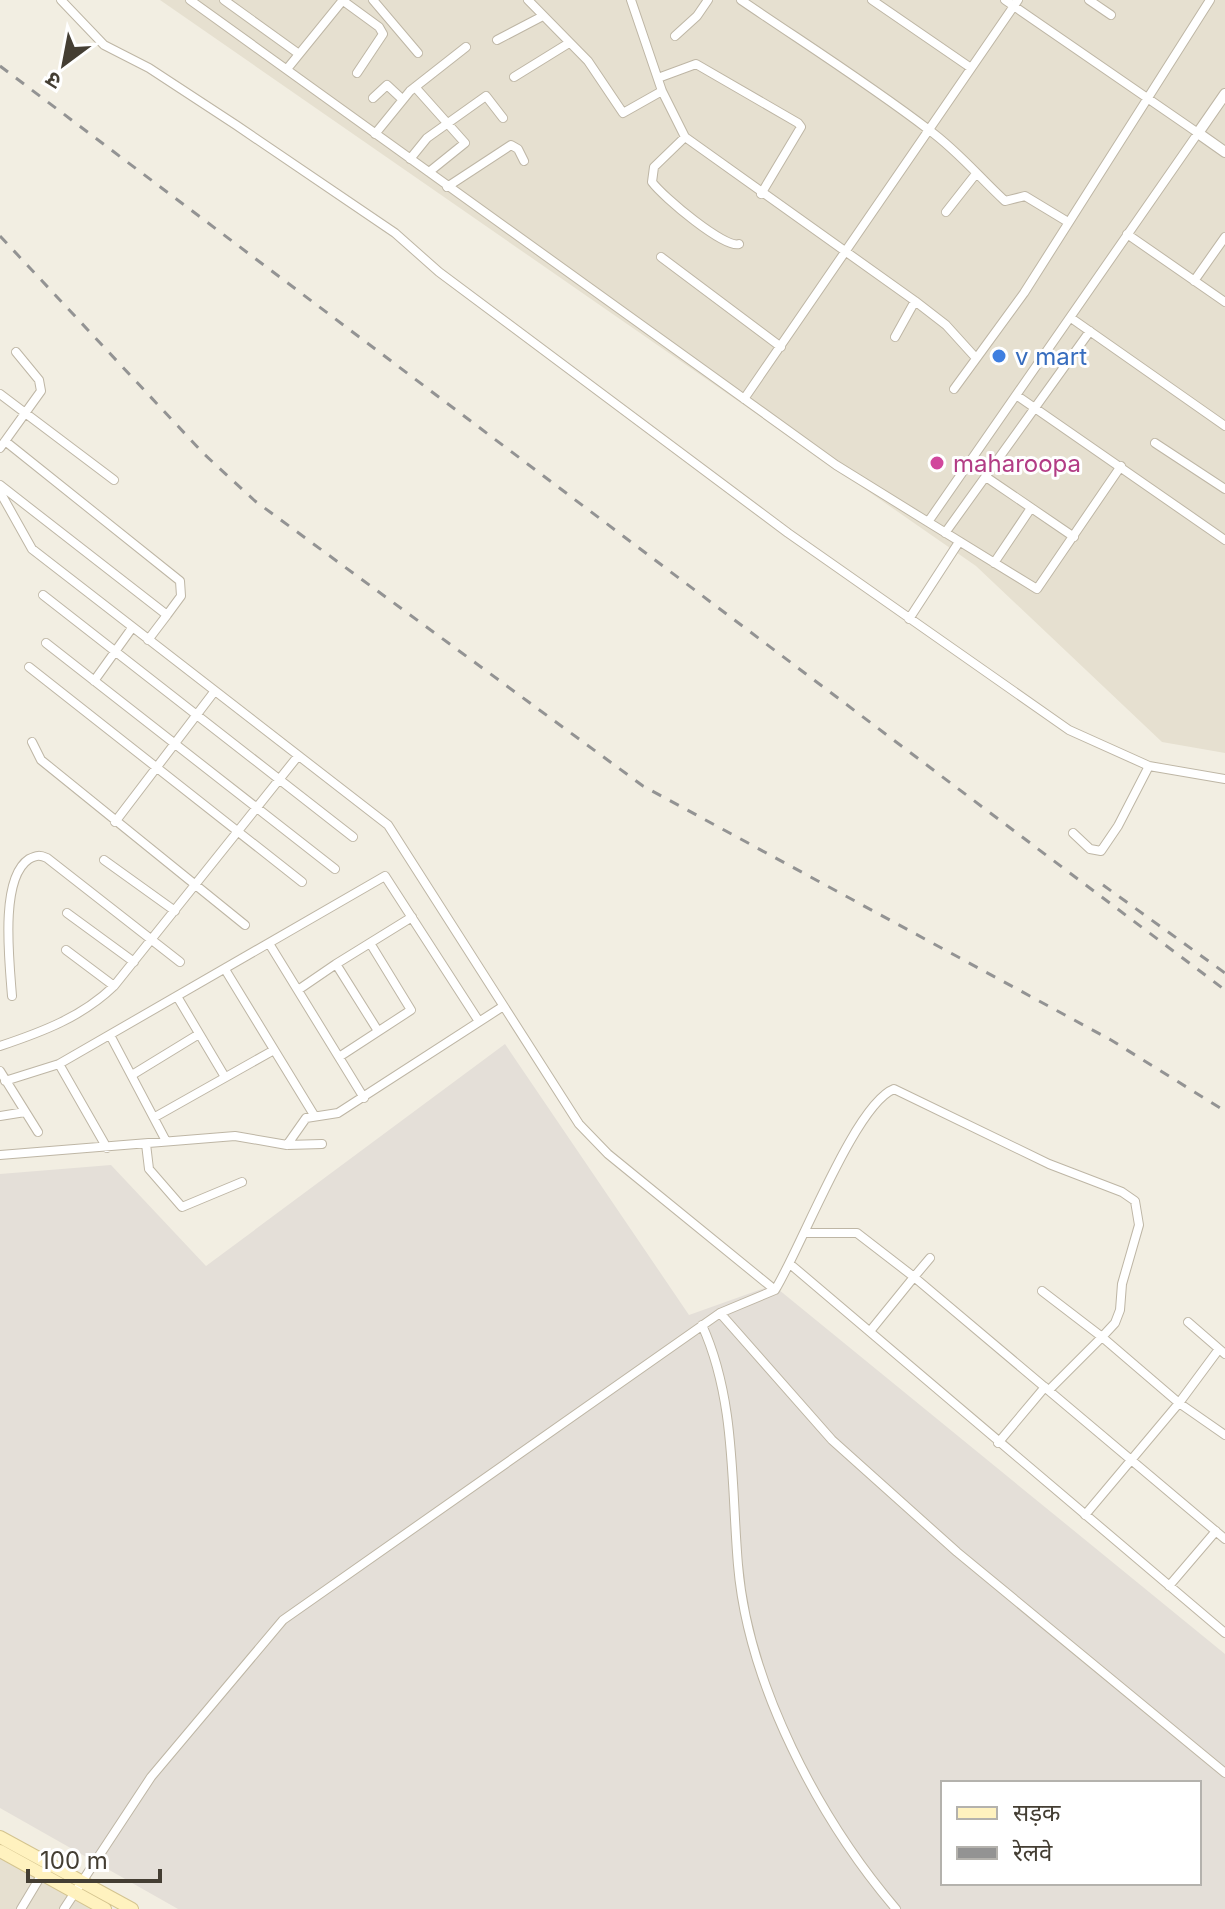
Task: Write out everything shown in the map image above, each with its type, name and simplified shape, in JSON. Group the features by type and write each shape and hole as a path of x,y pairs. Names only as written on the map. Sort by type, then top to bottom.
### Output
{"main road":[{"path":"0,1837 79,1887 105,1909"},
{"path":"0,1851 42,1874 132,1909"}],"street":[{"path":"61,0 104,45 161,76 395,233 439,272 909,619 1069,730 1149,766 1225,779"},
{"path":"190,0 836,465 1037,589 1121,466"},
{"path":"224,0 299,54"},
{"path":"237,10 245,0"},
{"path":"287,69 342,0 379,27 383,34 357,73"},
{"path":"373,0 418,53"},
{"path":"528,0 541,17 588,61 623,113 662,91"},
{"path":"631,0 662,91 685,137 915,301 946,325 975,357"},
{"path":"675,36 697,16 708,0"},
{"path":"741,0 929,129 963,157 975,175 1007,202 1025,196 1068,222"},
{"path":"872,0 971,68"},
{"path":"1005,0 1016,3 1225,152"},
{"path":"1089,0 1111,15"},
{"path":"954,389 1024,293 1210,0"},
{"path":"744,399 1016,3"},
{"path":"497,40 541,17"},
{"path":"514,77 569,43"},
{"path":"375,134 402,99 466,47"},
{"path":"658,78 696,64 798,123 801,127 796,139 761,194"},
{"path":"373,98 387,85 402,99"},
{"path":"415,87 465,143 429,172"},
{"path":"928,522 1225,94"},
{"path":"410,159 422,143 486,96 503,118"},
{"path":"685,137 654,167 652,182 690,216 730,245 739,244"},
{"path":"447,187 511,145 516,147 524,161"},
{"path":"946,212 975,175"},
{"path":"1127,234 1225,302"},
{"path":"1194,281 1225,237"},
{"path":"661,257 781,347"},
{"path":"895,337 915,301"},
{"path":"1071,318 1225,426"},
{"path":"945,533 1090,331"},
{"path":"16,352 41,386 3,444 180,581 181,596 148,640"},
{"path":"0,394 114,480"},
{"path":"1016,395 1225,540"},
{"path":"1155,443 1225,489"},
{"path":"986,477 1074,537"},
{"path":"0,485 167,615"},
{"path":"0,492 32,549 393,831 502,1007 590,1136 775,1290"},
{"path":"994,563 1031,508"},
{"path":"909,619 959,542"},
{"path":"43,595 353,837"},
{"path":"94,681 132,628"},
{"path":"46,643 335,869"},
{"path":"29,667 302,882"},
{"path":"115,822 214,692"},
{"path":"32,742 41,760 245,925"},
{"path":"0,1046 43,1031 87,1009 114,986 298,756"},
{"path":"1073,833 1090,849 1101,851 1118,826 1149,766"},
{"path":"12,996 6,888 12,871 36,855 47,858 180,962"},
{"path":"104,860 175,911"},
{"path":"5,1081 59,1064 226,971 385,876 478,1020"},
{"path":"67,913 134,962"},
{"path":"298,990 412,917"},
{"path":"339,1057 411,1010 370,943"},
{"path":"270,945 364,1098"},
{"path":"66,950 114,986"},
{"path":"336,964 378,1031"},
{"path":"226,971 314,1115"},
{"path":"178,998 225,1077"},
{"path":"287,1145 304,1120 314,1115 334,1115 364,1098 502,1007"},
{"path":"132,1075 199,1034"},
{"path":"110,1035 166,1141"},
{"path":"155,1117 274,1050"},
{"path":"59,1064 107,1148"},
{"path":"0,1071 38,1132"},
{"path":"64,1909 151,1777 283,1620 702,1325 720,1313 775,1290 862,1121 889,1091 902,1090 1049,1164 1122,1192 1135,1201 1139,1225 1122,1284 1120,1310 1115,1323 1047,1389 998,1443"},
{"path":"0,1116 25,1112"},
{"path":"0,1155 235,1136 287,1145 322,1144"},
{"path":"146,1144 149,1169 182,1207 242,1182"},
{"path":"807,1233 857,1233 914,1277 1225,1539"},
{"path":"871,1330 930,1258"},
{"path":"790,1264 1225,1633"},
{"path":"1042,1291 1179,1403 1225,1435"},
{"path":"720,1313 832,1440 957,1552 1225,1773"},
{"path":"1085,1515 1222,1351 1188,1322"},
{"path":"702,1325 720,1375 729,1422 738,1568 767,1685 808,1781 869,1877 896,1909"},
{"path":"1169,1586 1216,1531"},
{"path":"21,1909 42,1874"}],"shaded area":[{"path":"160,0 1225,0 1225,753 1162,742 976,566"},
{"path":"505,1044 689,1315 773,1285 1225,1654 1225,1909 178,1909 0,1808 0,1174 111,1165 206,1266"},
{"path":"0,1855 98,1909 0,1909"}],"railway":[{"path":"0,66 1225,990"},
{"path":"0,236 204,454 255,501 643,786 1111,1040 1225,1111"},
{"path":"1103,885 1225,973"}],"place":[{"name":"v mart","path":"999,356"},
{"name":"maharoopa","path":"937,463"}]}
